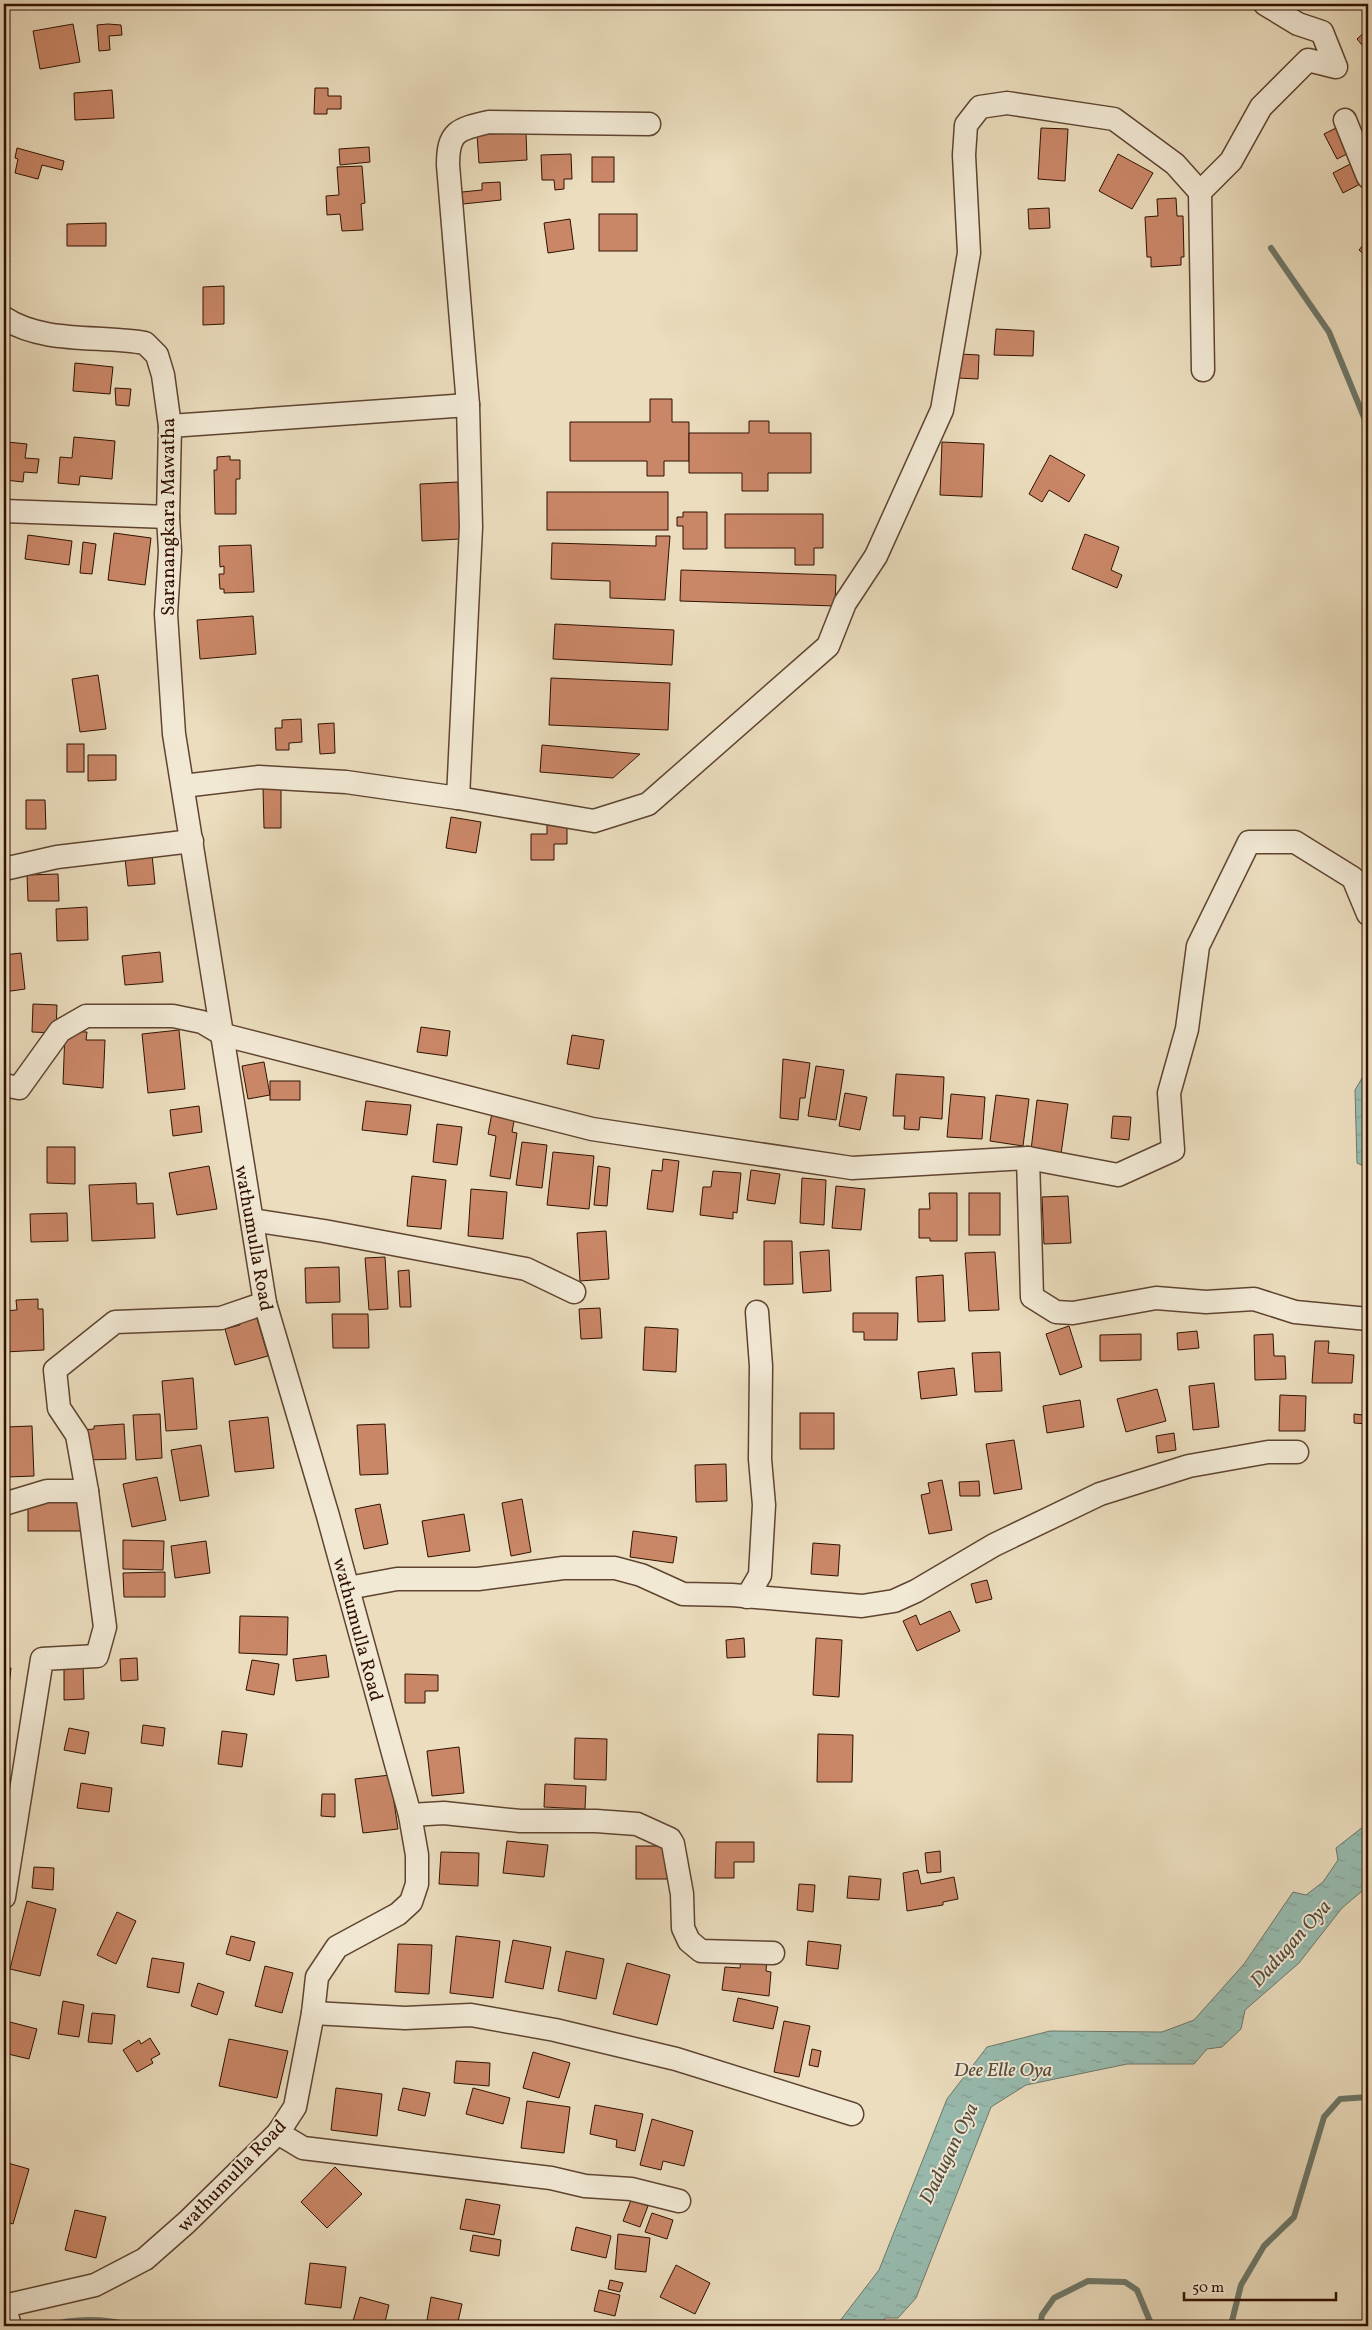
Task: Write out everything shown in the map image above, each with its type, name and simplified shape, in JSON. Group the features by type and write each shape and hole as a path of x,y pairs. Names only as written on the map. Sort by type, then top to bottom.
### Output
{"street":[{"path":"1200,192 1231,161 1261,107 1297,70 1308,60 1336,67 1322,32 1298,24 1265,4"},
{"path":"183,786 259,777 346,782 458,798 594,821 648,804 828,646 845,603 876,556 942,410 969,253 964,155 966,125 980,107 1007,102 1114,119 1175,164 1200,192 1203,370"},
{"path":"1345,120 1368,177"},
{"path":"458,798 471,528 468,405 448,166 448,146 456,133 470,126 489,122 650,124"},
{"name":"Saranangkara Mawatha","path":"4,318 17,327 36,332 145,343 157,355 163,375 170,426 168,517 170,551 166,614 174,734 192,841"},
{"path":"170,426 468,405"},
{"path":"4,511 168,517"},
{"path":"4,869 57,857 192,841"},
{"name":"wathumulla Road","path":"6,2314 96,2285 145,2259 187,2222 278,2133 295,2106 314,2013 318,1977 337,1947 398,1914 411,1902 417,1884 417,1855 410,1815 348,1588 265,1303 227,1075 224,1035 192,841"},
{"path":"4,1085 19,1088 60,1031 86,1016 173,1016 202,1022 224,1035 592,1129 852,1168 1028,1158 1118,1175 1173,1150 1169,1093 1187,1029 1198,946 1249,842 1295,842 1353,878 1368,914"},
{"path":"1028,1158 1032,1297 1056,1312 1073,1314 1156,1298 1206,1302 1254,1299 1295,1312 1368,1319"},
{"path":"252,1220 324,1231 526,1269 574,1292"},
{"path":"4,1897 42,1659 97,1656 104,1627 87,1491 77,1435 59,1408 55,1370 115,1322 221,1318 265,1303"},
{"path":"747,1597 760,1576 764,1505 760,1459 761,1366 757,1312"},
{"path":"348,1588 397,1579 478,1579 563,1568 615,1568 641,1576 684,1594 862,1606 894,1601 916,1591 994,1545 1100,1494 1189,1466 1268,1452 1297,1452"},
{"path":"4,1504 47,1491 87,1491"},
{"path":"410,1815 444,1812 520,1821 596,1821 637,1824 670,1840 673,1844 682,1894 684,1928 688,1941 701,1951 773,1953"},
{"path":"314,2013 405,2018 470,2015 555,2030 676,2059 852,2114"},
{"path":"278,2133 303,2148 551,2178 585,2186 631,2189 679,2201"}],"water":[{"path":"1368,1068 1368,1168 1357,1163 1355,1090"},
{"name":"Dee Elle Oya","path":"1368,1823 1368,1886 1342,1908 1299,1963 1245,2010 1241,2029 1222,2047 1207,2049 1194,2064 1127,2064 1026,2085 991,2107 916,2298 898,2318 885,2318 880,2326 836,2326 879,2270 947,2099 987,2047 1050,2031 1162,2032 1194,2020 1244,1964 1293,1892 1306,1895 1323,1882 1338,1860 1336,1848"}],"building":[{"path":"73,24 80,62 40,69 33,31"},
{"path":"97,25 121,25 122,35 109,36 110,50 99,51"},
{"path":"1368,29 1368,52 1357,39"},
{"path":"315,88 328,88 328,96 341,96 341,109 327,109 327,114 314,114"},
{"path":"112,90 114,118 75,120 74,93"},
{"path":"1338,127 1351,152 1337,159 1324,134"},
{"path":"1041,128 1068,129 1065,181 1038,179"},
{"path":"526,132 527,160 479,163 477,135"},
{"path":"369,147 370,162 340,165 339,149"},
{"path":"17,148 64,161 62,170 42,165 38,179 15,173 18,159 15,158"},
{"path":"571,154 572,179 564,179 564,189 555,190 554,180 542,180 541,155"},
{"path":"1118,154 1153,173 1132,209 1099,191"},
{"path":"592,157 614,157 614,182 592,182"},
{"path":"1352,163 1362,183 1343,193 1333,173"},
{"path":"362,166 365,203 361,204 363,230 342,231 340,214 327,215 326,196 339,195 337,167"},
{"path":"500,182 501,200 463,204 462,192 482,190 482,183"},
{"path":"1176,198 1177,216 1183,216 1184,257 1181,257 1181,265 1151,267 1151,257 1147,257 1145,217 1158,216 1157,199"},
{"path":"1049,208 1050,228 1029,229 1028,209"},
{"path":"599,214 637,214 637,251 599,251"},
{"path":"570,219 574,249 548,253 544,223"},
{"path":"106,223 106,246 67,246 67,224"},
{"path":"1368,239 1368,258 1359,250"},
{"path":"7,251 10,252 7,260 10,261 4,278 4,258"},
{"path":"224,286 224,324 203,325 203,287"},
{"path":"996,329 1034,331 1033,356 994,355"},
{"path":"959,354 979,355 978,379 958,378"},
{"path":"75,363 113,367 110,394 73,391"},
{"path":"115,388 131,389 129,406 116,405"},
{"path":"650,399 672,399 672,422 689,422 689,461 664,461 664,476 647,476 647,461 570,461 570,422 650,422"},
{"path":"749,421 769,421 769,433 811,433 811,473 768,473 768,491 742,491 742,473 689,473 689,433 749,433"},
{"path":"74,437 115,441 112,479 80,476 79,485 58,483 60,457 72,458"},
{"path":"8,442 27,444 25,458 39,459 37,473 24,472 23,482 5,480"},
{"path":"942,442 984,444 982,497 940,495"},
{"path":"1050,455 1085,475 1069,502 1049,490 1042,502 1029,494"},
{"path":"230,456 230,460 240,460 240,479 236,479 236,514 215,514 214,470 217,470 217,457"},
{"path":"458,482 460,539 422,541 420,484"},
{"path":"547,492 668,492 668,530 547,530"},
{"path":"683,512 707,512 707,549 683,549 683,526 677,526 677,517 683,517"},
{"path":"725,514 823,514 823,548 814,548 814,565 795,565 795,548 725,548"},
{"path":"114,533 151,538 145,585 108,580"},
{"path":"1085,534 1119,547 1111,570 1122,575 1117,588 1072,569"},
{"path":"28,535 72,541 69,565 25,559"},
{"path":"656,536 670,536 665,600 610,598 610,581 551,579 552,543 656,546"},
{"path":"83,542 96,544 92,574 80,573"},
{"path":"251,545 254,592 224,593 224,589 220,589 219,574 224,574 224,566 220,567 219,546"},
{"path":"681,570 836,575 835,606 680,601"},
{"path":"253,616 256,654 200,659 197,620"},
{"path":"555,624 674,630 672,665 553,659"},
{"path":"98,675 106,729 80,732 72,679"},
{"path":"551,678 670,683 668,730 549,725"},
{"path":"301,719 302,742 289,743 289,750 276,750 275,728 282,728 282,720"},
{"path":"334,723 335,753 320,754 318,724"},
{"path":"67,744 84,744 84,772 67,772"},
{"path":"542,745 640,754 613,778 540,772"},
{"path":"88,755 116,755 116,780 88,781"},
{"path":"263,788 281,788 281,828 264,828"},
{"path":"26,800 45,800 46,829 26,829"},
{"path":"451,817 481,822 476,853 446,848"},
{"path":"547,822 567,822 567,844 554,844 554,860 531,860 531,834 547,834"},
{"path":"152,855 155,884 128,886 125,858"},
{"path":"58,874 59,901 28,901 27,875"},
{"path":"87,907 88,940 57,941 56,909"},
{"path":"160,952 163,982 125,985 122,956"},
{"path":"21,953 25,989 4,992 4,955"},
{"path":"33,1004 57,1005 56,1033 32,1032"},
{"path":"4,1019 9,1019 8,1040 4,1040"},
{"path":"421,1027 450,1031 447,1056 417,1052"},
{"path":"179,1030 185,1089 148,1093 142,1034"},
{"path":"65,1031 87,1032 86,1040 105,1040 103,1088 63,1084"},
{"path":"572,1035 604,1040 599,1069 567,1064"},
{"path":"783,1059 810,1063 805,1098 800,1098 798,1120 780,1118"},
{"path":"264,1062 270,1095 248,1099 242,1066"},
{"path":"816,1066 844,1070 836,1120 808,1116"},
{"path":"896,1074 944,1077 942,1119 920,1117 919,1130 904,1129 905,1116 893,1116"},
{"path":"270,1081 300,1081 300,1100 270,1100"},
{"path":"845,1093 867,1097 860,1130 839,1126"},
{"path":"951,1094 985,1097 982,1139 947,1137"},
{"path":"996,1095 1029,1099 1023,1146 990,1141"},
{"path":"1037,1100 1068,1104 1061,1154 1031,1150"},
{"path":"366,1101 411,1105 407,1135 362,1130"},
{"path":"199,1106 202,1132 173,1136 170,1110"},
{"path":"492,1113 515,1116 512,1132 517,1133 510,1179 490,1176 496,1136 488,1134"},
{"path":"1113,1116 1131,1117 1129,1140 1111,1138"},
{"path":"437,1124 462,1127 457,1165 433,1162"},
{"path":"522,1142 547,1145 542,1188 516,1185"},
{"path":"47,1147 75,1147 75,1184 47,1183"},
{"path":"553,1152 594,1156 589,1209 547,1205"},
{"path":"663,1159 679,1161 673,1212 647,1209 652,1170 662,1171"},
{"path":"209,1166 217,1209 177,1215 169,1173"},
{"path":"598,1166 610,1168 607,1206 594,1205"},
{"path":"751,1170 780,1174 775,1204 747,1200"},
{"path":"713,1171 741,1173 737,1213 733,1212 733,1219 700,1215 703,1187 711,1187"},
{"path":"412,1176 446,1180 441,1229 407,1226"},
{"path":"802,1178 826,1180 824,1225 800,1223"},
{"path":"136,1183 137,1204 153,1203 155,1238 92,1241 89,1185"},
{"path":"836,1186 865,1189 861,1230 832,1228"},
{"path":"471,1189 507,1192 503,1239 468,1236"},
{"path":"929,1193 957,1193 957,1241 930,1241 930,1238 919,1238 919,1209 930,1209"},
{"path":"969,1193 1000,1193 1000,1235 969,1235"},
{"path":"1068,1196 1071,1243 1044,1244 1042,1197"},
{"path":"67,1213 68,1241 31,1242 30,1214"},
{"path":"606,1231 609,1279 580,1281 577,1233"},
{"path":"764,1241 792,1241 793,1284 764,1285"},
{"path":"829,1250 831,1291 803,1293 800,1252"},
{"path":"995,1252 999,1310 969,1311 965,1253"},
{"path":"385,1257 388,1309 369,1310 365,1258"},
{"path":"339,1267 340,1302 306,1303 305,1268"},
{"path":"409,1270 411,1307 400,1307 398,1271"},
{"path":"943,1275 945,1321 918,1322 916,1277"},
{"path":"38,1299 38,1309 43,1309 44,1350 4,1352 4,1311 17,1310 16,1300"},
{"path":"600,1308 602,1338 581,1339 579,1309"},
{"path":"255,1312 268,1356 235,1365 225,1329 240,1325 238,1316"},
{"path":"853,1313 898,1313 897,1340 864,1340 864,1332 853,1332"},
{"path":"332,1314 368,1314 369,1348 333,1348"},
{"path":"1069,1326 1082,1367 1060,1375 1046,1334"},
{"path":"645,1327 678,1329 676,1372 643,1370"},
{"path":"1197,1331 1199,1348 1178,1350 1177,1333"},
{"path":"1141,1334 1141,1360 1100,1361 1100,1335"},
{"path":"1273,1334 1274,1356 1285,1356 1286,1379 1255,1380 1254,1335"},
{"path":"1315,1341 1329,1341 1328,1353 1354,1355 1352,1383 1312,1383"},
{"path":"1000,1352 1002,1391 975,1392 972,1353"},
{"path":"954,1368 957,1395 921,1399 918,1372"},
{"path":"193,1378 197,1429 166,1431 162,1381"},
{"path":"1214,1383 1219,1427 1193,1430 1189,1386"},
{"path":"1157,1389 1166,1421 1126,1432 1117,1399"},
{"path":"1280,1395 1306,1396 1305,1431 1279,1431"},
{"path":"1364,1399 1368,1399 1368,1424 1354,1423 1354,1414 1363,1415"},
{"path":"1080,1400 1084,1427 1047,1433 1043,1406"},
{"path":"800,1413 834,1413 834,1449 800,1449"},
{"path":"160,1414 162,1458 136,1460 133,1415"},
{"path":"268,1417 274,1468 235,1472 229,1421"},
{"path":"124,1424 126,1459 84,1460 81,1430 94,1429 94,1426"},
{"path":"385,1424 388,1474 360,1475 357,1425"},
{"path":"32,1426 34,1476 7,1477 6,1427"},
{"path":"1174,1433 1176,1450 1158,1453 1156,1436"},
{"path":"1014,1440 1022,1489 994,1494 986,1444"},
{"path":"201,1445 209,1496 180,1501 171,1450"},
{"path":"726,1464 727,1501 696,1502 695,1465"},
{"path":"157,1477 166,1520 132,1527 123,1484"},
{"path":"942,1480 952,1530 929,1534 921,1495 930,1493 928,1483"},
{"path":"979,1481 980,1496 960,1496 959,1482"},
{"path":"522,1499 531,1552 511,1556 502,1503"},
{"path":"28,1501 85,1501 85,1531 28,1531"},
{"path":"380,1504 388,1544 364,1549 355,1509"},
{"path":"464,1514 470,1551 428,1557 422,1521"},
{"path":"633,1531 677,1537 673,1563 630,1557"},
{"path":"123,1540 164,1541 163,1570 123,1569"},
{"path":"206,1541 210,1573 175,1578 171,1546"},
{"path":"813,1543 840,1545 838,1576 811,1574"},
{"path":"165,1572 165,1597 124,1597 123,1573"},
{"path":"987,1580 992,1599 976,1603 971,1584"},
{"path":"950,1611 960,1631 917,1651 903,1621 916,1615 920,1625"},
{"path":"240,1616 288,1617 287,1655 239,1653"},
{"path":"744,1638 745,1657 727,1658 726,1640"},
{"path":"816,1638 842,1640 839,1697 813,1695"},
{"path":"326,1655 329,1677 296,1681 293,1659"},
{"path":"137,1658 138,1680 121,1681 120,1659"},
{"path":"252,1660 279,1664 274,1695 246,1690"},
{"path":"64,1664 83,1664 84,1699 64,1700"},
{"path":"4,1667 11,1668 9,1686 4,1686"},
{"path":"405,1674 438,1675 438,1691 425,1691 425,1703 405,1703"},
{"path":"143,1725 165,1728 163,1746 141,1743"},
{"path":"69,1728 89,1732 85,1754 64,1750"},
{"path":"222,1731 247,1734 242,1767 218,1764"},
{"path":"818,1734 853,1735 852,1782 817,1782"},
{"path":"575,1738 607,1739 606,1780 574,1779"},
{"path":"459,1747 464,1793 432,1796 427,1751"},
{"path":"390,1775 398,1829 363,1833 355,1779"},
{"path":"81,1783 112,1788 109,1812 77,1808"},
{"path":"545,1784 586,1786 585,1809 544,1807"},
{"path":"322,1794 335,1794 335,1817 321,1816"},
{"path":"507,1841 548,1845 544,1877 503,1873"},
{"path":"716,1842 754,1842 754,1862 734,1862 734,1878 715,1878"},
{"path":"636,1846 670,1846 670,1879 636,1879"},
{"path":"940,1851 941,1872 927,1873 925,1853"},
{"path":"441,1852 479,1853 478,1886 439,1884"},
{"path":"34,1867 54,1868 53,1890 32,1888"},
{"path":"918,1870 921,1884 954,1877 958,1899 943,1902 943,1905 907,1911 903,1873"},
{"path":"849,1876 881,1879 879,1900 847,1898"},
{"path":"799,1884 815,1885 813,1912 797,1910"},
{"path":"27,1901 56,1909 40,1976 10,1969"},
{"path":"117,1912 136,1921 116,1964 97,1955"},
{"path":"231,1936 255,1942 250,1961 226,1954"},
{"path":"456,1936 500,1941 493,1998 450,1993"},
{"path":"513,1940 551,1947 543,1989 505,1982"},
{"path":"808,1941 841,1945 838,1969 806,1965"},
{"path":"398,1944 432,1945 429,1994 395,1992"},
{"path":"566,1951 604,1959 596,1999 558,1991"},
{"path":"741,1957 767,1959 766,1971 771,1972 769,1996 722,1990 725,1967 740,1968"},
{"path":"152,1958 184,1963 179,1993 147,1987"},
{"path":"627,1963 670,1975 657,2025 613,2014"},
{"path":"265,1966 293,1973 282,2013 255,2006"},
{"path":"198,1983 224,1992 217,2015 191,2006"},
{"path":"738,1998 778,2007 773,2029 733,2021"},
{"path":"63,2001 84,2005 79,2037 58,2034"},
{"path":"92,2013 115,2015 112,2044 88,2042"},
{"path":"6,2021 37,2029 29,2059 4,2053"},
{"path":"784,2021 810,2026 799,2077 774,2072"},
{"path":"150,2038 160,2054 151,2059 153,2063 137,2072 123,2050 139,2040 141,2044"},
{"path":"229,2039 288,2051 277,2098 219,2086"},
{"path":"812,2049 821,2051 818,2067 809,2065"},
{"path":"533,2052 570,2063 559,2098 523,2088"},
{"path":"456,2061 490,2063 489,2086 454,2083"},
{"path":"336,2088 382,2094 377,2136 331,2130"},
{"path":"403,2088 430,2093 425,2116 398,2110"},
{"path":"473,2088 510,2098 503,2124 466,2114"},
{"path":"527,2101 570,2107 564,2153 521,2148"},
{"path":"595,2105 643,2114 635,2151 616,2147 617,2140 590,2134"},
{"path":"652,2119 693,2131 684,2166 663,2161 661,2170 640,2165"},
{"path":"4,2162 29,2169 13,2224 4,2221"},
{"path":"335,2167 362,2194 327,2228 301,2202"},
{"path":"466,2199 500,2205 494,2235 460,2229"},
{"path":"631,2200 648,2206 640,2227 623,2221"},
{"path":"75,2210 106,2217 96,2258 65,2250"},
{"path":"652,2213 673,2220 667,2239 645,2232"},
{"path":"576,2227 611,2236 606,2258 571,2250"},
{"path":"618,2234 650,2238 646,2272 615,2269"},
{"path":"473,2235 501,2240 499,2256 470,2251"},
{"path":"310,2263 346,2267 341,2308 305,2304"},
{"path":"676,2265 710,2283 695,2314 660,2297"},
{"path":"610,2280 623,2283 620,2292 608,2289"},
{"path":"599,2290 620,2295 615,2316 594,2311"},
{"path":"360,2297 389,2305 384,2326 373,2326 353,2321"},
{"path":"431,2297 462,2304 457,2326 427,2320"}],"waterway":[{"path":"1271,248 1329,332 1368,427"},
{"path":"1227,2326 1232,2321 1241,2285 1264,2246 1294,2217 1324,2117 1340,2099 1368,2097"},
{"path":"1040,2326 1042,2315 1054,2298 1088,2281 1125,2282 1137,2290 1152,2326"},
{"path":"47,2326 80,2320 113,2322 135,2326"}],"water label":[{"name":"Dadugan Oya","path":"1290,1943"},
{"name":"Dadugan Oya","path":"948,2153"}]}
